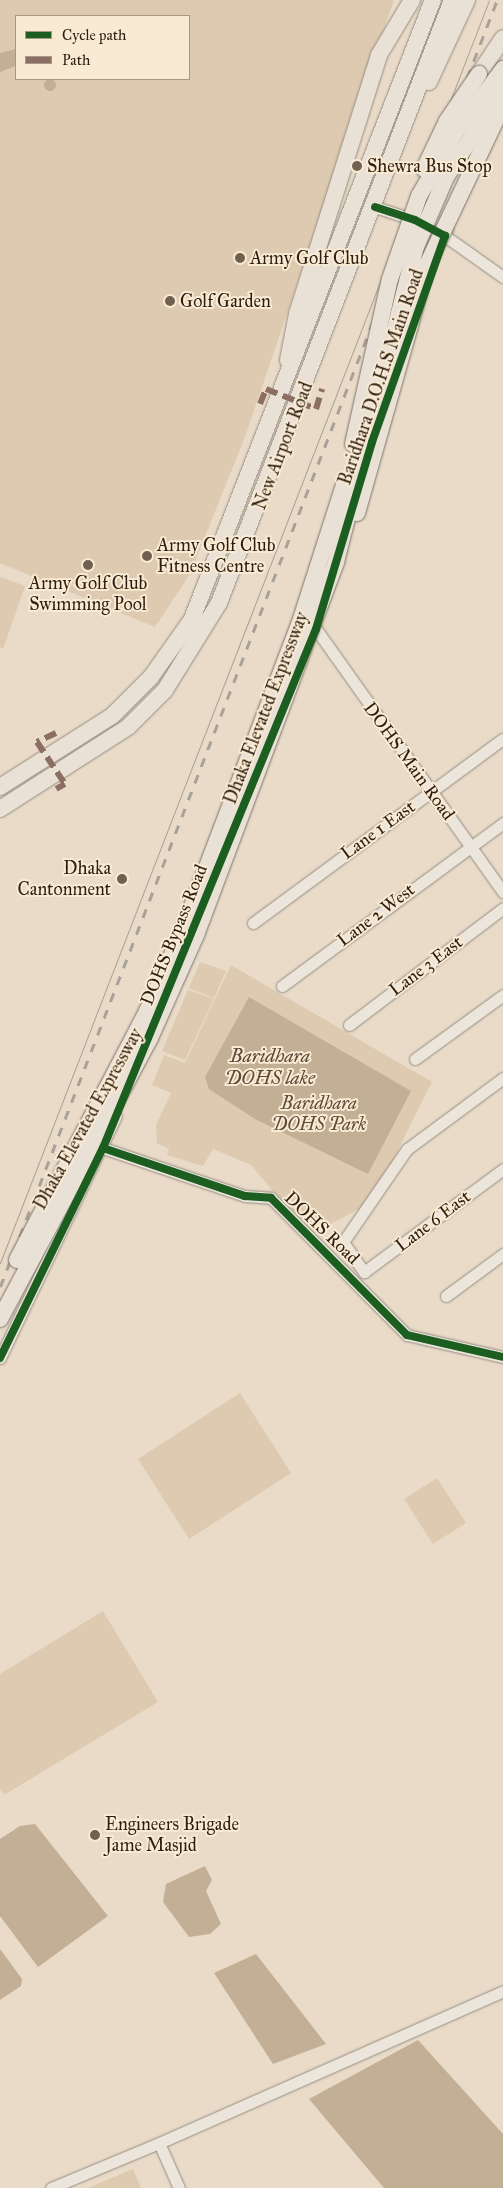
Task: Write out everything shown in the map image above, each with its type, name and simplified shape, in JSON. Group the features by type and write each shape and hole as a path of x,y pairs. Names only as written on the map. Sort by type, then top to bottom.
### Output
{"highway":[{"path":"284,390 297,314 358,127 379,55 412,0"},
{"name":"New Airport Road","path":"0,787 112,716 172,650 208,588 433,0"},
{"name":"New Airport Road","path":"0,809 128,727 184,664 236,570 452,0"},
{"path":"408,116 442,60 467,0"},
{"path":"419,196 427,160 436,141 503,38"},
{"name":"Dhaka Elevated Expressway","path":"0,1293 148,1009 193,903 300,622 342,492 390,279 419,196 456,132 503,69"},
{"name":"Dhaka Elevated Expressway","path":"0,1319 150,1038 196,935 336,562 415,249 454,162 503,89"},
{"path":"336,562 345,548 375,457 427,265 503,104"}],"street":[{"name":"Baridhara D.O.H.S Main Road","path":"316,629 372,442 445,236 473,172 503,121"},
{"path":"375,207 415,220 445,236 503,277"},
{"name":"DOHS Main Road","path":"316,629 430,792 472,846 503,892"},
{"name":"DOHS Bypass Road","path":"0,1358 103,1148 316,629"},
{"name":"Lane 1 East","path":"253,923 503,739"},
{"name":"Lane 2 West","path":"282,986 503,824"},
{"name":"Lane 3 East","path":"349,1024 503,908"},
{"path":"415,1059 503,995"},
{"name":"Lane 6 East","path":"503,1078 407,1149 367,1214 344,1236 347,1250 364,1272 503,1169"},
{"name":"DOHS Road","path":"103,1148 245,1196 270,1198 407,1335 503,1357"},
{"path":"446,1296 503,1254"},
{"path":"51,2188 159,2143 503,1990"},
{"path":"159,2143 179,2188"}],"green space":[{"name":"Army Golf Club","path":"0,0 394,0 245,437 190,574 155,627 0,563"},
{"path":"0,577 25,586 3,649 0,647"},
{"path":"200,962 226,971 214,998 189,988"},
{"name":"Baridhara DOHS Park","path":"231,965 432,1082 372,1202 310,1235 251,1165 213,1149 203,1166 167,1155 169,1149 157,1143 156,1125 171,1093 152,1085 164,1055 185,1063"},
{"path":"188,990 214,999 185,1060 162,1051"},
{"path":"240,1393 291,1473 189,1539 138,1459"},
{"path":"437,1478 466,1523 433,1544 404,1499"},
{"path":"103,1611 158,1702 4,1795 0,1788 0,1674"},
{"path":"133,2169 141,2188 88,2188"}],"water":[{"path":"15,49 15,66 0,72 0,53"},
{"path":"47,80 53,80 56,83 56,87 52,91 48,91 44,87 44,83"},
{"name":"Baridhara DOHS lake","path":"249,997 411,1091 368,1174 255,1119 209,1089 205,1077"},
{"path":"35,1824 108,1916 38,1967 0,1916 0,1839 20,1826"},
{"path":"205,1866 212,1880 206,1891 221,1924 210,1934 189,1937 163,1902 166,1884"},
{"path":"0,1949 22,1979 21,1986 0,2000"},
{"path":"256,1954 326,2044 273,2064 214,1973"},
{"path":"418,2040 503,2134 503,2188 384,2188 309,2099"}],"tram line":[{"path":"0,1263 489,0"}],"railway":[{"path":"0,1287 497,0"}],"marked path":[{"path":"260,404 266,389 316,409 322,389"},
{"path":"56,733 37,742 65,784 56,789"}],"cycle path":[{"path":"0,1358 103,1148 316,629 372,442 445,236 415,220 375,207"},
{"path":"103,1148 245,1196 271,1198 407,1335 503,1357"}],"place":[{"name":"Shewra Bus Stop","path":"357,166"},
{"name":"Army Golf Club","path":"240,258"},
{"name":"Golf Garden","path":"170,301"},
{"name":"Army Golf Club Fitness Centre","path":"147,556"},
{"name":"Army Golf Club Swimming Pool","path":"88,565"},
{"name":"Dhaka Cantonment","path":"122,879"},
{"name":"Engineers Brigade Jame Masjid","path":"95,1835"}]}
